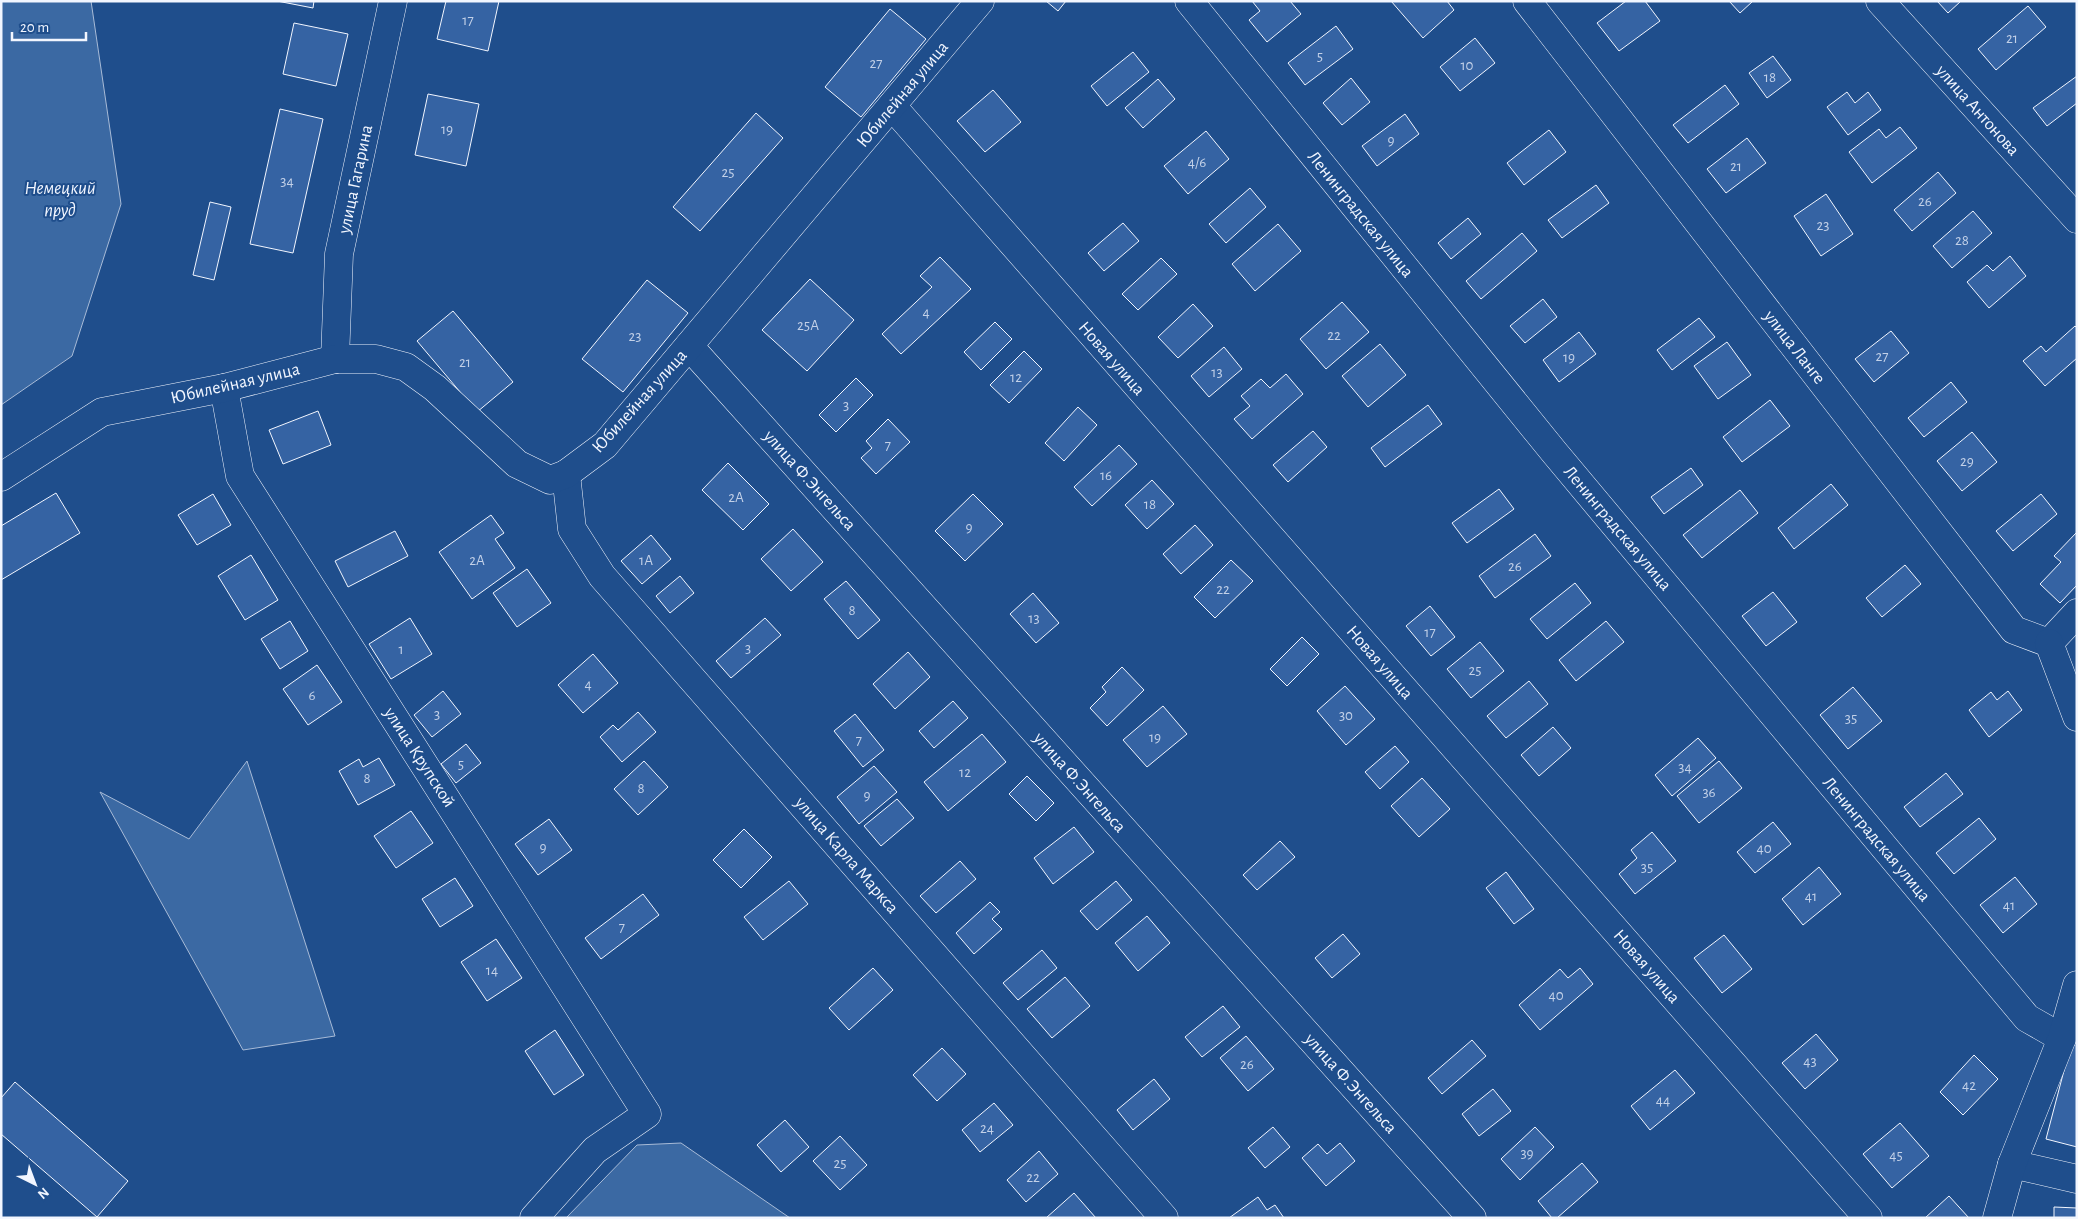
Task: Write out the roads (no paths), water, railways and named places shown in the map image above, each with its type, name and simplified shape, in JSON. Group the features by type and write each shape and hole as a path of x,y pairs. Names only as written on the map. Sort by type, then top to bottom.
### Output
{"street":[{"name":"улица Гагарина","path":"335,359 339,254 392,1"},
{"name":"Юбилейная улица","path":"1,477 102,412 224,388 335,359 376,359 406,367 435,388 518,464 550,480 566,474 605,445 980,1"},
{"name":"Ленинградская улица","path":"1189,1 1554,452 2027,1018 2062,1038"},
{"name":"улица Ланге","path":"1527,1 2014,630 2048,643"},
{"name":"улица Антонова","path":"1880,1 2077,219"},
{"name":"Новая улица","path":"892,106 1868,1218"},
{"name":"улица Ф.Энгельса","path":"689,346 1472,1218"},
{"name":"улица Крупской","path":"224,388 240,476 648,1114 595,1150 534,1218"},
{"name":"улица Карла Маркса","path":"566,474 572,528 602,576 1164,1218"},
{"path":"2077,613 2048,643 2077,717"},
{"path":"1997,1218 2012,1164 2062,1038 2077,985"},
{"path":"2012,1164 2077,1179"}],"water":[{"name":"Немецкий пруд","path":"1,1 91,1 121,204 72,356 1,405"},
{"path":"247,761 335,1036 243,1050 100,792 189,839"},
{"path":"681,1143 790,1218 566,1218 637,1145"}]}
